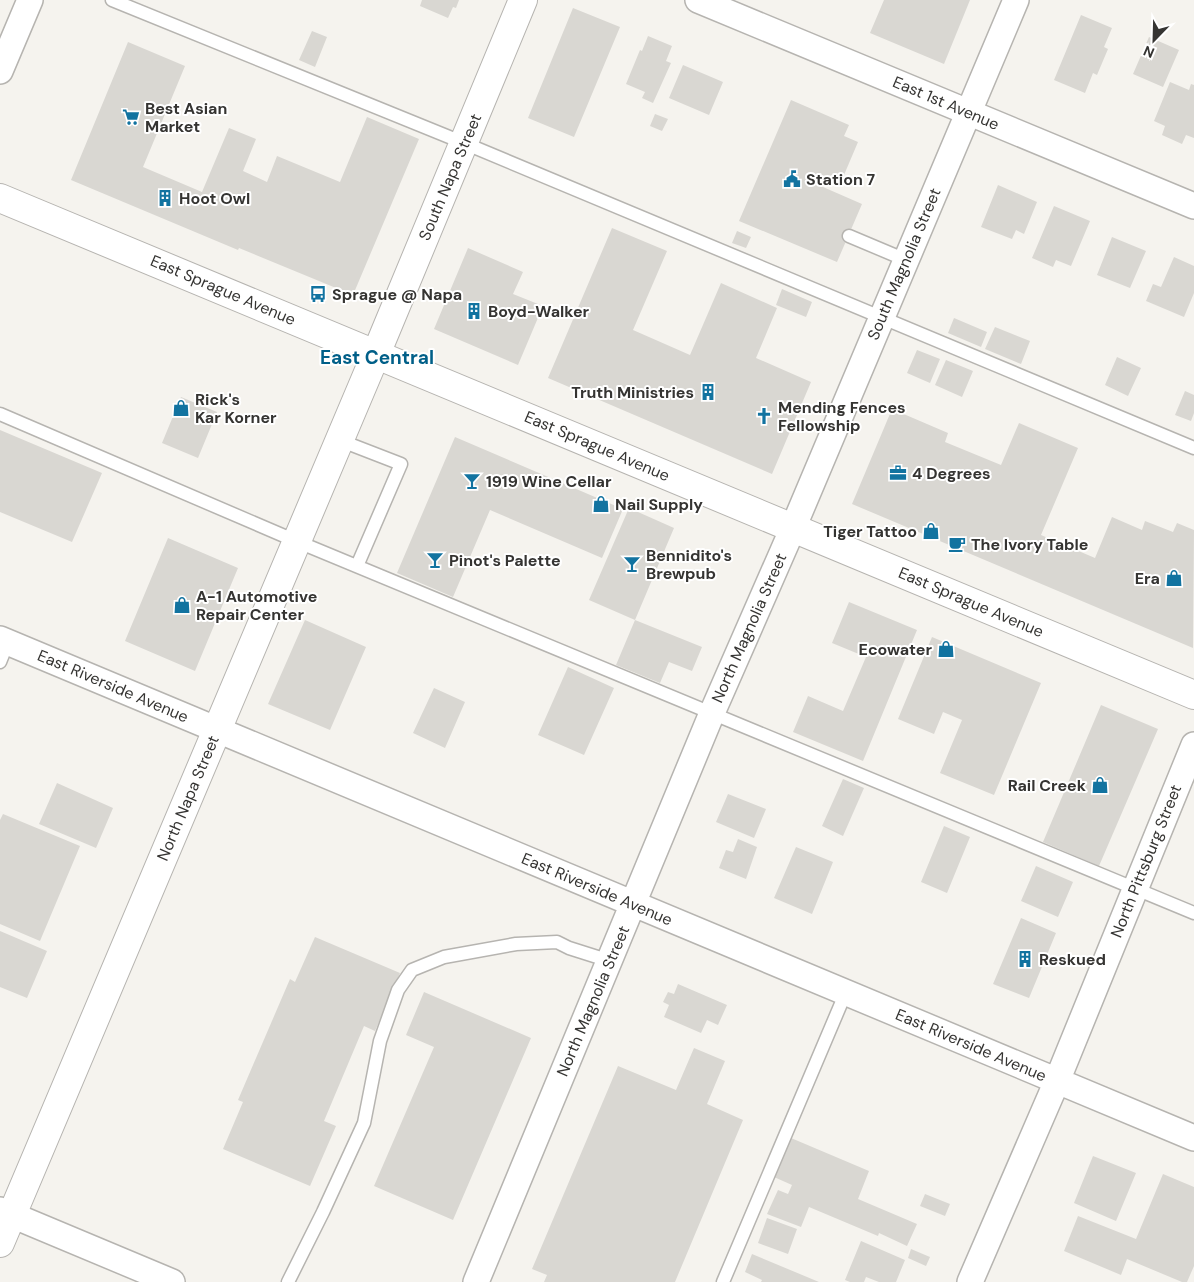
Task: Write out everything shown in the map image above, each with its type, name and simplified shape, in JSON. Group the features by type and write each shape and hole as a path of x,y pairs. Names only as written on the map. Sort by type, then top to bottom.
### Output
{"main road":[{"name":"South Napa Street","path":"376,354 524,0"},
{"name":"East Sprague Avenue","path":"0,198 1194,695"},
{"name":"North Napa Street","path":"0,1243 6,1212 217,729 376,354"}],"street":[{"path":"0,72 30,0"},
{"name":"East 1st Avenue","path":"698,0 1194,206"},
{"name":"South Magnolia Street","path":"792,528 1016,0"},
{"name":"North Magnolia Street","path":"476,1282 712,713 792,528"},
{"name":"East Riverside Avenue","path":"3,648 217,729 1194,1138"},
{"name":"North Pittsburg Street","path":"970,1282 1056,1081 1194,745"},
{"path":"6,1212 172,1282"}],"lane":[{"path":"112,0 464,143 1194,448"},
{"path":"849,236 906,260"},
{"path":"0,414 296,541 1194,913"},
{"path":"339,440 401,464 357,566"},
{"path":"288,1282 364,1123 380,1040 398,990 412,970 444,957 516,944 557,942 569,948 610,961"},
{"path":"723,1282 846,992"}],"building":[{"path":"422,0 459,0 456,8 453,7 448,18 420,6"},
{"path":"884,0 970,0 944,64 870,33"},
{"path":"573,8 620,27 574,137 528,118"},
{"path":"1081,15 1112,28 1104,47 1108,49 1097,75 1093,73 1085,93 1054,80"},
{"path":"312,31 327,37 315,67 299,60"},
{"path":"648,36 672,46 666,61 671,63 653,103 642,98 645,92 626,84"},
{"path":"1149,37 1179,50 1163,87 1133,74"},
{"path":"128,42 185,66 143,167 202,192 229,128 256,139 243,171 267,182 277,156 340,182 367,117 419,139 353,295 239,248 238,250 71,180"},
{"path":"683,65 723,82 709,115 669,98"},
{"path":"1170,82 1189,90 1191,84 1194,85 1194,138 1186,135 1182,144 1162,135 1165,126 1154,121"},
{"name":"Station 7","path":"791,100 849,125 844,136 858,142 841,182 827,176 823,187 862,204 837,262 739,221"},
{"path":"655,114 668,119 662,131 650,126"},
{"path":"998,185 1037,202 1024,234 1016,230 1012,239 981,227"},
{"path":"1054,206 1090,221 1071,266 1056,260 1053,267 1032,258"},
{"path":"612,228 667,251 633,330 690,355 721,283 777,308 756,358 811,382 772,474 548,378"},
{"path":"737,231 751,237 746,248 732,243"},
{"path":"1112,237 1146,251 1130,288 1097,275"},
{"name":"Boyd-Walker","path":"468,248 523,272 513,294 543,306 518,365 434,329"},
{"path":"1174,257 1194,266 1194,293 1184,317 1146,301 1153,284 1161,287"},
{"path":"782,289 812,302 806,317 776,305"},
{"path":"954,318 987,332 981,347 948,333"},
{"path":"995,327 1030,341 1021,364 985,349"},
{"path":"917,350 940,359 930,383 907,373"},
{"path":"1117,357 1141,368 1128,396 1105,385"},
{"path":"946,360 973,371 962,397 935,385"},
{"path":"1185,391 1194,395 1194,413 1191,421 1175,415"},
{"path":"181,397 217,412 198,458 162,443"},
{"path":"892,409 948,433 945,442 1001,465 1019,423 1078,448 1041,535 1095,558 1112,517 1142,530 1145,521 1173,532 1177,523 1194,530 1193,648 852,504"},
{"path":"0,430 102,473 72,542 0,512"},
{"path":"455,437 623,509 602,558 490,510 453,597 397,573"},
{"name":"Bennidito's Brewpub","path":"629,508 674,528 635,620 589,600"},
{"name":"A-1 Automotive Repair Center","path":"168,538 238,568 195,671 125,641"},
{"path":"849,602 917,630 863,761 793,732 808,696 843,711 866,657 832,643"},
{"path":"305,620 366,647 330,730 268,704"},
{"path":"635,620 702,647 692,671 669,662 660,683 616,665"},
{"path":"932,637 1041,683 994,795 940,773 962,720 943,712 934,734 898,719"},
{"path":"568,667 614,688 584,755 538,735"},
{"path":"434,688 465,702 445,748 413,733"},
{"name":"Rail Creek","path":"1101,705 1158,729 1099,866 1043,842"},
{"path":"843,779 864,788 843,836 822,826"},
{"path":"57,783 113,808 96,848 39,824"},
{"path":"728,794 766,809 754,838 716,822"},
{"path":"3,814 80,846 40,941 0,924 0,820"},
{"path":"944,826 970,837 947,893 921,882"},
{"path":"738,839 757,847 746,879 719,868 726,850 733,852"},
{"path":"796,847 833,862 812,914 774,898"},
{"path":"1036,866 1073,882 1058,917 1021,901"},
{"name":"Reskued","path":"1021,918 1056,933 1029,998 993,984"},
{"path":"0,931 47,951 27,998 0,987"},
{"path":"315,937 400,973 375,1031 364,1026 324,1121 336,1126 310,1186 223,1149 243,1102 238,1100 290,979 295,982"},
{"path":"678,984 727,1005 718,1025 707,1020 701,1033 664,1017 669,1005 663,1002 668,992 674,994"},
{"path":"424,992 531,1038 453,1220 374,1186 434,1047 406,1035"},
{"path":"694,1048 725,1061 707,1104 743,1120 675,1282 544,1282 547,1275 532,1269 618,1066 676,1090"},
{"path":"791,1138 869,1171 858,1199 917,1224 907,1246 879,1233 878,1236 809,1207 801,1227 767,1214 778,1190 788,1194 792,1185 774,1177"},
{"path":"1093,1156 1136,1173 1116,1221 1074,1203"},
{"path":"1163,1174 1194,1187 1194,1266 1187,1282 1182,1282 1127,1259 1121,1275 1064,1251 1078,1216 1136,1239"},
{"path":"925,1194 950,1204 945,1216 920,1206"},
{"path":"767,1218 797,1229 788,1254 758,1243"},
{"path":"861,1241 905,1260 896,1282 879,1282 866,1277 864,1282 845,1280"},
{"path":"911,1249 930,1257 926,1266 908,1258"},
{"path":"752,1254 819,1282 761,1282 762,1280 745,1272"}],"place":[{"name":"Best Asian Market","path":"131,117"},
{"name":"Station 7","path":"792,179"},
{"name":"Hoot Owl","path":"165,198"},
{"name":"Sprague @ Napa","path":"318,294"},
{"name":"Boyd-Walker","path":"474,311"},
{"name":"Truth Ministries","path":"708,392"},
{"name":"Rick's Kar Korner","path":"181,408"},
{"name":"Mending Fences Fellowship","path":"764,416"},
{"name":"4 Degrees","path":"898,473"},
{"name":"1919 Wine Cellar","path":"472,481"},
{"name":"Nail Supply","path":"601,504"},
{"name":"Tiger Tattoo","path":"931,531"},
{"name":"The Ivory Table","path":"957,544"},
{"name":"Pinot's Palette","path":"435,560"},
{"name":"Bennidito's Brewpub","path":"632,564"},
{"name":"Era","path":"1174,578"},
{"name":"A-1 Automotive Repair Center","path":"182,605"},
{"name":"Ecowater","path":"946,649"},
{"name":"Rail Creek","path":"1100,785"},
{"name":"Reskued","path":"1025,959"}],"district":[{"name":"East Central","path":"377,357"}]}
